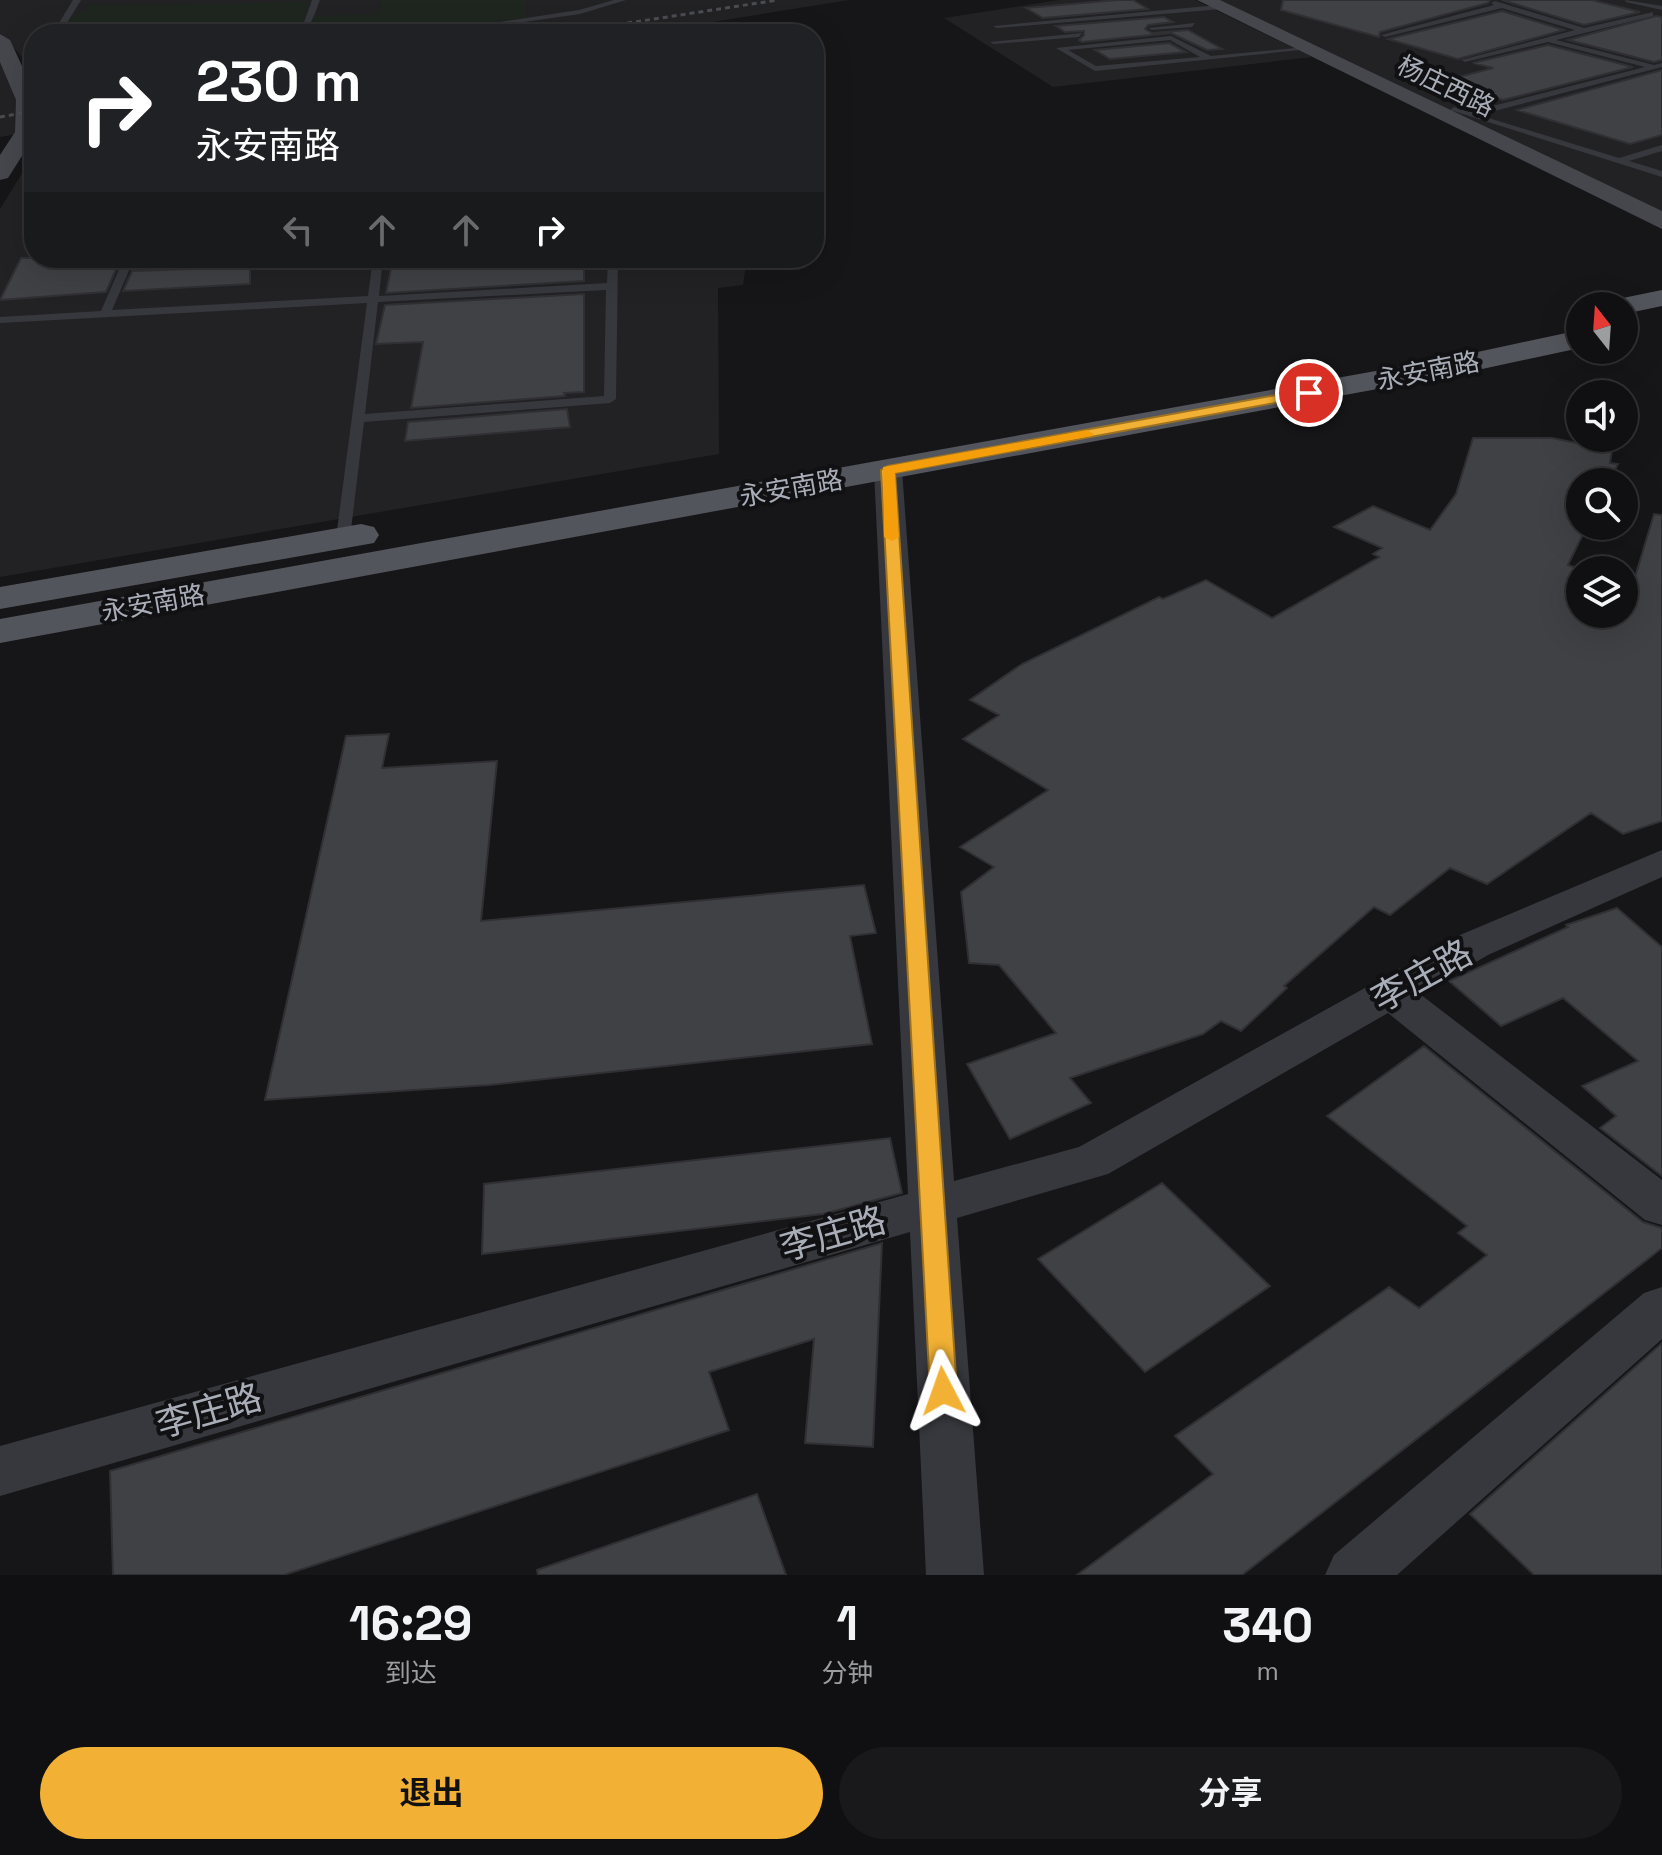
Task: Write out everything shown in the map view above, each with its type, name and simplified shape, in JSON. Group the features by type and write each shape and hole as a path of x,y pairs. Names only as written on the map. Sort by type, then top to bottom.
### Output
{"main road":[{"path":"1638,303 1662,298"},
{"name":"永安南路","path":"0,598 884,445 1566,318"},
{"path":"1638,327 1662,322"},
{"name":"永安南路","path":"0,631 1459,365 1566,342"}],"street":[{"name":"杨庄西路","path":"1218,2 1306,49 1662,221"},
{"name":"杨庄西路","path":"1218,2 1462,112 1662,207"},
{"path":"0,40 24,83"},
{"path":"4,163 24,135"},
{"path":"888,470 955,1575"},
{"name":"李庄路","path":"0,1471 1092,1161 1474,945 1662,862"},
{"path":"1391,993 1662,1206"},
{"path":"1354,1575 1662,1308"}],"lane":[{"path":"63,24 77,0"},
{"path":"307,24 316,0"},
{"path":"495,24 580,12 622,0"},
{"path":"1482,0 1588,31"},
{"path":"1629,0 1662,8"},
{"path":"997,26 1134,14 1218,2"},
{"path":"1385,35 1504,5"},
{"path":"1134,14 1159,28"},
{"path":"1465,60 1650,14"},
{"path":"1144,29 1192,25"},
{"path":"994,42 1084,34"},
{"path":"1209,58 1171,38 1060,48 1095,69 1306,49"},
{"path":"1546,40 1658,66"},
{"path":"1462,112 1658,66"},
{"path":"1634,72 1662,79"},
{"path":"1462,112 1662,174"},
{"path":"1618,161 1662,148"},
{"path":"105,314 124,268"},
{"path":"343,538 376,268"},
{"path":"357,419 610,399 613,268"},
{"path":"0,320 612,286"}],"shaded area":[{"path":"0,0 849,0 700,24 24,24 24,58 0,33"},
{"path":"382,0 526,0 526,19 492,24 63,24 93,5 315,2 311,16 377,14"},
{"path":"1059,0 1195,0 1312,57 1053,87 944,18"},
{"path":"1201,0 1662,0 1662,223"},
{"path":"0,40 7,56 15,99 24,98 24,133 0,137"},
{"path":"24,170 24,268 746,268 743,285 718,288 719,454 0,577 0,209"}],"building":[{"path":"1133,0 1148,9 1043,18 1026,8"},
{"path":"1283,0 1490,0 1380,32 1379,37 1281,10"},
{"path":"1502,0 1592,0 1640,12 1584,25"},
{"path":"1502,11 1564,30 1458,59 1388,39"},
{"path":"1164,17 1173,22 1148,25 1145,29 1152,33 1188,30 1222,49 1207,50 1171,33 1082,42 1079,40 1084,31 1065,32 1056,26"},
{"path":"1662,17 1662,60 1654,62 1568,40"},
{"path":"1169,43 1186,52 1110,59 1095,50"},
{"path":"1548,45 1633,67 1503,100 1440,82 1493,68 1473,63"},
{"path":"1662,70 1662,135 1630,144 1517,110"},
{"path":"21,258 24,258 24,268 117,268 106,292 0,300"},
{"path":"250,268 250,284 123,291 132,271"},
{"path":"391,268 584,268 584,281 386,293"},
{"path":"584,294 584,392 411,408 423,342 376,344 385,305"},
{"path":"567,409 570,427 405,441 408,422"},
{"path":"1473,438 1552,438 1566,441 1566,452 1612,452 1610,463 1618,464 1616,468 1566,468 1566,540 1580,540 1572,556 1566,556 1566,628 1638,628 1638,567 1654,514 1662,515 1662,821 1623,834 1591,813 1487,884 1450,868 1390,915 1374,907 1284,986 1287,988 1241,1031 1221,1021 1203,1034 1070,1078 1091,1103 1010,1139 967,1064 1056,1033 999,965 969,963 961,892 994,867 960,847 1048,790 963,739 999,715 970,700 1022,664 1159,597 1163,599 1206,580 1272,618 1379,557 1373,554 1382,548 1334,527 1373,506 1430,530 1456,494"},
{"path":"389,734 382,768 497,761 481,921 864,885 876,933 850,936 872,1044 489,1085 265,1100 346,736"},
{"path":"1617,908 1662,947 1662,1176 1600,1128 1616,1116 1582,1086 1638,1061 1563,998 1501,1026 1449,981 1568,927 1566,925"},
{"path":"1424,1046 1643,1222 1662,1228 1662,1248 1242,1575 1077,1575 1213,1474 1175,1436 1389,1287 1419,1308 1487,1255 1458,1233 1467,1226 1327,1116"},
{"path":"890,1138 902,1193 823,1214 482,1254 484,1184"},
{"path":"1162,1183 1270,1286 1145,1372 1038,1259"},
{"path":"882,1243 873,1447 805,1443 814,1339 709,1372 729,1430 284,1575 113,1575 110,1471"},
{"path":"1662,1343 1662,1575 1534,1575 1470,1514"},
{"path":"757,1494 786,1575 538,1575 537,1570"}],"railway":[{"path":"621,24 778,0"},
{"path":"0,117 24,113"}],"slow traffic":[{"path":"892,537 888,470 1087,434"}],"route":[{"path":"943,1391 888,470 1309,393"}]}
